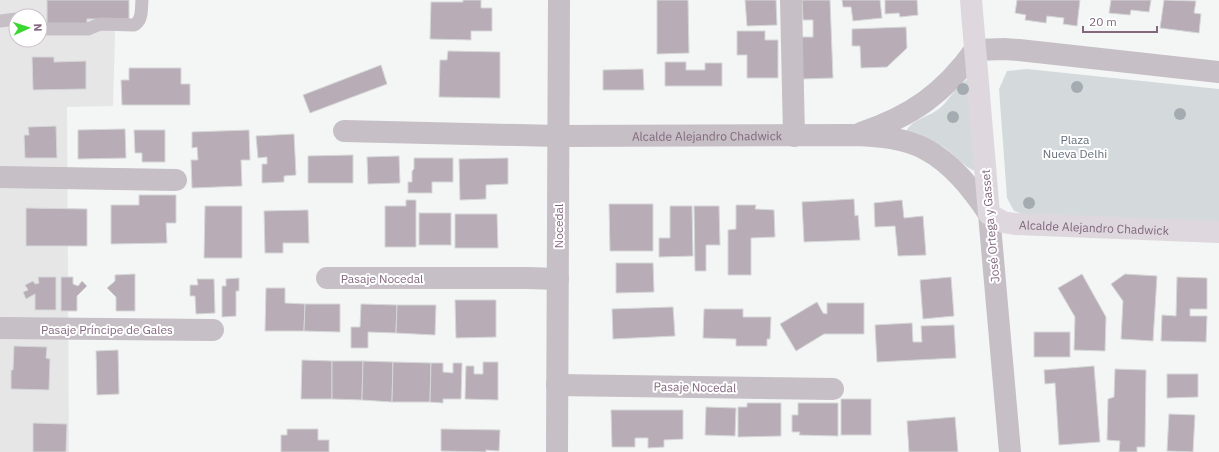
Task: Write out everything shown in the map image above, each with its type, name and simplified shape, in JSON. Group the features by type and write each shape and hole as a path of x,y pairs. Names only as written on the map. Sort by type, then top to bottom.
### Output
{"street":[{"name":"Nocedal","path":"556,452 559,0"},
{"path":"791,0 794,136"},
{"name":"José Ortega y Gasset","path":"971,0 1010,452"},
{"path":"975,50 1019,50 1219,72"},
{"name":"Alcalde Alejandro Chadwick","path":"856,134 880,127 903,116 924,103 960,70 975,50"},
{"path":"344,131 558,136"},
{"name":"Alcalde Alejandro Chadwick","path":"558,136 794,136 856,134 880,136 903,141 925,149 958,175 975,193 989,214 1003,222 1015,224 1219,232"},
{"path":"0,177 176,180"},
{"name":"Pasaje Nocedal","path":"327,278 558,279"},
{"name":"Pasaje Príncipe de Gales","path":"0,328 213,330"},
{"name":"Pasaje Nocedal","path":"557,385 833,388"}],"lane":[{"path":"48,29 88,29 100,24 134,25 138,22 141,13 142,0"}],"shaded area":[{"path":"0,0 116,0 113,106 67,107 69,452 0,452"}],"green space":[{"name":"Plaza Nueva Delhi","path":"1027,69 1219,89 1219,222 1029,216 1014,211 1007,198 999,89 1007,71"},
{"path":"967,80 975,171 966,166 942,146 915,137 906,132 909,127 917,121 941,107 959,85"}],"building":[{"path":"47,0 129,0 129,19 87,19 87,25 48,25"},
{"path":"463,0 481,0 481,8 492,8 492,31 471,31 471,40 430,39 431,2 463,2"},
{"path":"657,0 688,0 689,53 657,54"},
{"path":"745,0 776,0 777,25 747,26"},
{"path":"802,0 830,0 833,78 802,79 801,37 813,37 813,20 803,20"},
{"path":"842,0 880,0 882,18 853,21 851,7 843,7"},
{"path":"885,0 917,0 918,15 900,17 899,13 885,14"},
{"path":"1017,0 1080,0 1077,26 1063,24 1064,18 1047,16 1046,23 1025,20 1026,15 1015,13"},
{"path":"1111,0 1151,0 1149,12 1131,10 1130,15 1109,13"},
{"path":"1164,0 1196,1 1194,13 1201,14 1199,33 1160,28"},
{"path":"906,27 907,48 887,67 861,68 860,46 852,46 852,29"},
{"path":"737,31 765,31 765,40 778,40 778,78 747,78 747,55 737,55"},
{"path":"448,51 500,52 500,98 439,97 440,60 447,60"},
{"path":"32,57 54,57 54,62 86,61 86,89 33,90"},
{"path":"665,62 686,62 686,70 705,70 705,63 722,63 722,86 665,86"},
{"path":"381,65 387,84 310,113 303,95"},
{"path":"129,68 181,68 181,84 190,84 190,105 122,105 121,80 129,80"},
{"path":"643,69 644,90 603,90 603,70"},
{"path":"56,126 57,158 25,158 24,135 29,135 28,127"},
{"path":"125,129 126,158 78,159 78,130"},
{"path":"134,130 165,130 165,162 142,162 142,153 135,153"},
{"path":"249,130 250,160 241,160 242,186 192,188 191,160 198,160 197,147 192,148 192,132"},
{"path":"294,134 296,175 284,176 284,182 262,183 262,164 267,164 267,157 258,158 256,136"},
{"path":"353,155 353,183 308,183 308,156"},
{"path":"399,156 400,183 368,184 367,157"},
{"path":"414,158 453,158 453,182 432,182 432,193 408,193 408,182 412,182"},
{"path":"508,158 508,184 486,185 486,199 460,200 459,159"},
{"path":"139,195 176,195 176,223 166,223 167,243 111,244 111,205 139,205"},
{"path":"854,199 855,216 858,215 860,240 804,242 802,202"},
{"path":"406,200 416,200 416,247 385,247 385,206 406,206"},
{"path":"902,200 904,218 923,216 926,255 898,256 895,226 875,227 874,203"},
{"path":"609,204 653,204 653,251 610,251"},
{"path":"736,205 756,205 755,209 774,210 775,237 751,238 751,275 728,275 728,230 736,229"},
{"path":"205,206 242,206 242,258 204,258"},
{"path":"670,206 692,206 693,256 659,257 659,238 670,238"},
{"path":"694,206 719,206 720,245 706,245 706,271 695,271"},
{"path":"26,208 87,209 87,246 26,246"},
{"path":"308,210 309,243 283,243 283,253 265,253 264,211"},
{"path":"419,213 451,213 451,245 419,245"},
{"path":"455,214 497,214 498,248 455,248"},
{"path":"616,263 653,263 654,292 616,293"},
{"path":"135,274 135,311 116,311 116,297 107,288 115,281 115,275"},
{"path":"1082,274 1106,317 1105,351 1074,350 1075,317 1058,288"},
{"path":"1125,274 1157,276 1153,341 1121,339 1123,301 1111,284"},
{"path":"38,277 56,277 56,310 35,310 35,294 26,299 23,292 28,290 25,285 33,281 35,284 39,283"},
{"path":"61,277 73,277 73,284 78,286 82,281 87,286 77,296 77,311 61,311"},
{"path":"951,277 954,316 923,319 920,280"},
{"path":"1177,277 1207,278 1207,309 1190,309 1190,316 1207,316 1206,342 1161,341 1162,315 1176,316"},
{"path":"239,278 239,291 236,291 236,316 222,317 222,286 226,286 226,279"},
{"path":"197,279 214,279 215,313 196,314 195,296 190,296 190,285 198,285"},
{"path":"266,288 285,288 285,303 305,304 304,331 265,331"},
{"path":"455,300 496,300 496,337 456,338"},
{"path":"817,302 823,313 827,314 827,303 864,303 864,334 824,334 796,351 780,324"},
{"path":"305,304 340,304 340,332 304,331"},
{"path":"361,304 397,305 396,333 368,332 368,348 351,348 351,327 360,327"},
{"path":"397,305 436,305 435,335 396,333"},
{"path":"673,307 675,336 613,339 612,309"},
{"path":"704,309 743,309 743,317 771,317 770,339 767,339 767,346 736,346 736,339 703,338"},
{"path":"912,323 913,342 922,342 921,326 954,325 956,358 877,362 875,325"},
{"path":"1034,332 1070,332 1070,357 1034,357"},
{"path":"14,346 47,347 46,358 50,359 49,390 11,389 11,370 13,370"},
{"path":"118,350 119,394 97,395 96,351"},
{"path":"302,360 332,361 332,399 301,399"},
{"path":"332,361 363,361 362,400 332,399"},
{"path":"363,361 393,362 392,402 362,400"},
{"path":"393,362 431,363 430,402 392,402"},
{"path":"483,362 498,362 498,400 465,399 466,366 474,366 474,374 483,374"},
{"path":"431,363 443,363 443,372 453,373 453,363 462,363 461,399 443,399 443,403 430,402"},
{"path":"1094,366 1100,442 1059,445 1055,383 1045,384 1044,370"},
{"path":"1115,369 1146,370 1145,447 1137,447 1137,452 1119,452 1120,441 1107,440 1108,399 1114,397"},
{"path":"1167,374 1198,374 1198,397 1167,398"},
{"path":"841,399 871,399 871,435 841,435"},
{"path":"747,403 781,403 781,436 738,437 738,407 747,407"},
{"path":"798,403 838,403 838,436 799,435 800,432 792,432 792,415 798,415"},
{"path":"706,407 736,408 735,436 705,435"},
{"path":"611,410 683,410 683,439 664,440 664,447 648,448 648,438 635,438 635,447 612,447"},
{"path":"1169,414 1195,415 1193,452 1167,451"},
{"path":"955,417 958,452 909,452 907,421"},
{"path":"33,423 67,424 66,452 33,452"},
{"path":"287,429 318,429 318,440 329,440 329,452 281,452 281,435 287,435"},
{"path":"441,429 500,430 499,451 441,451"}]}
